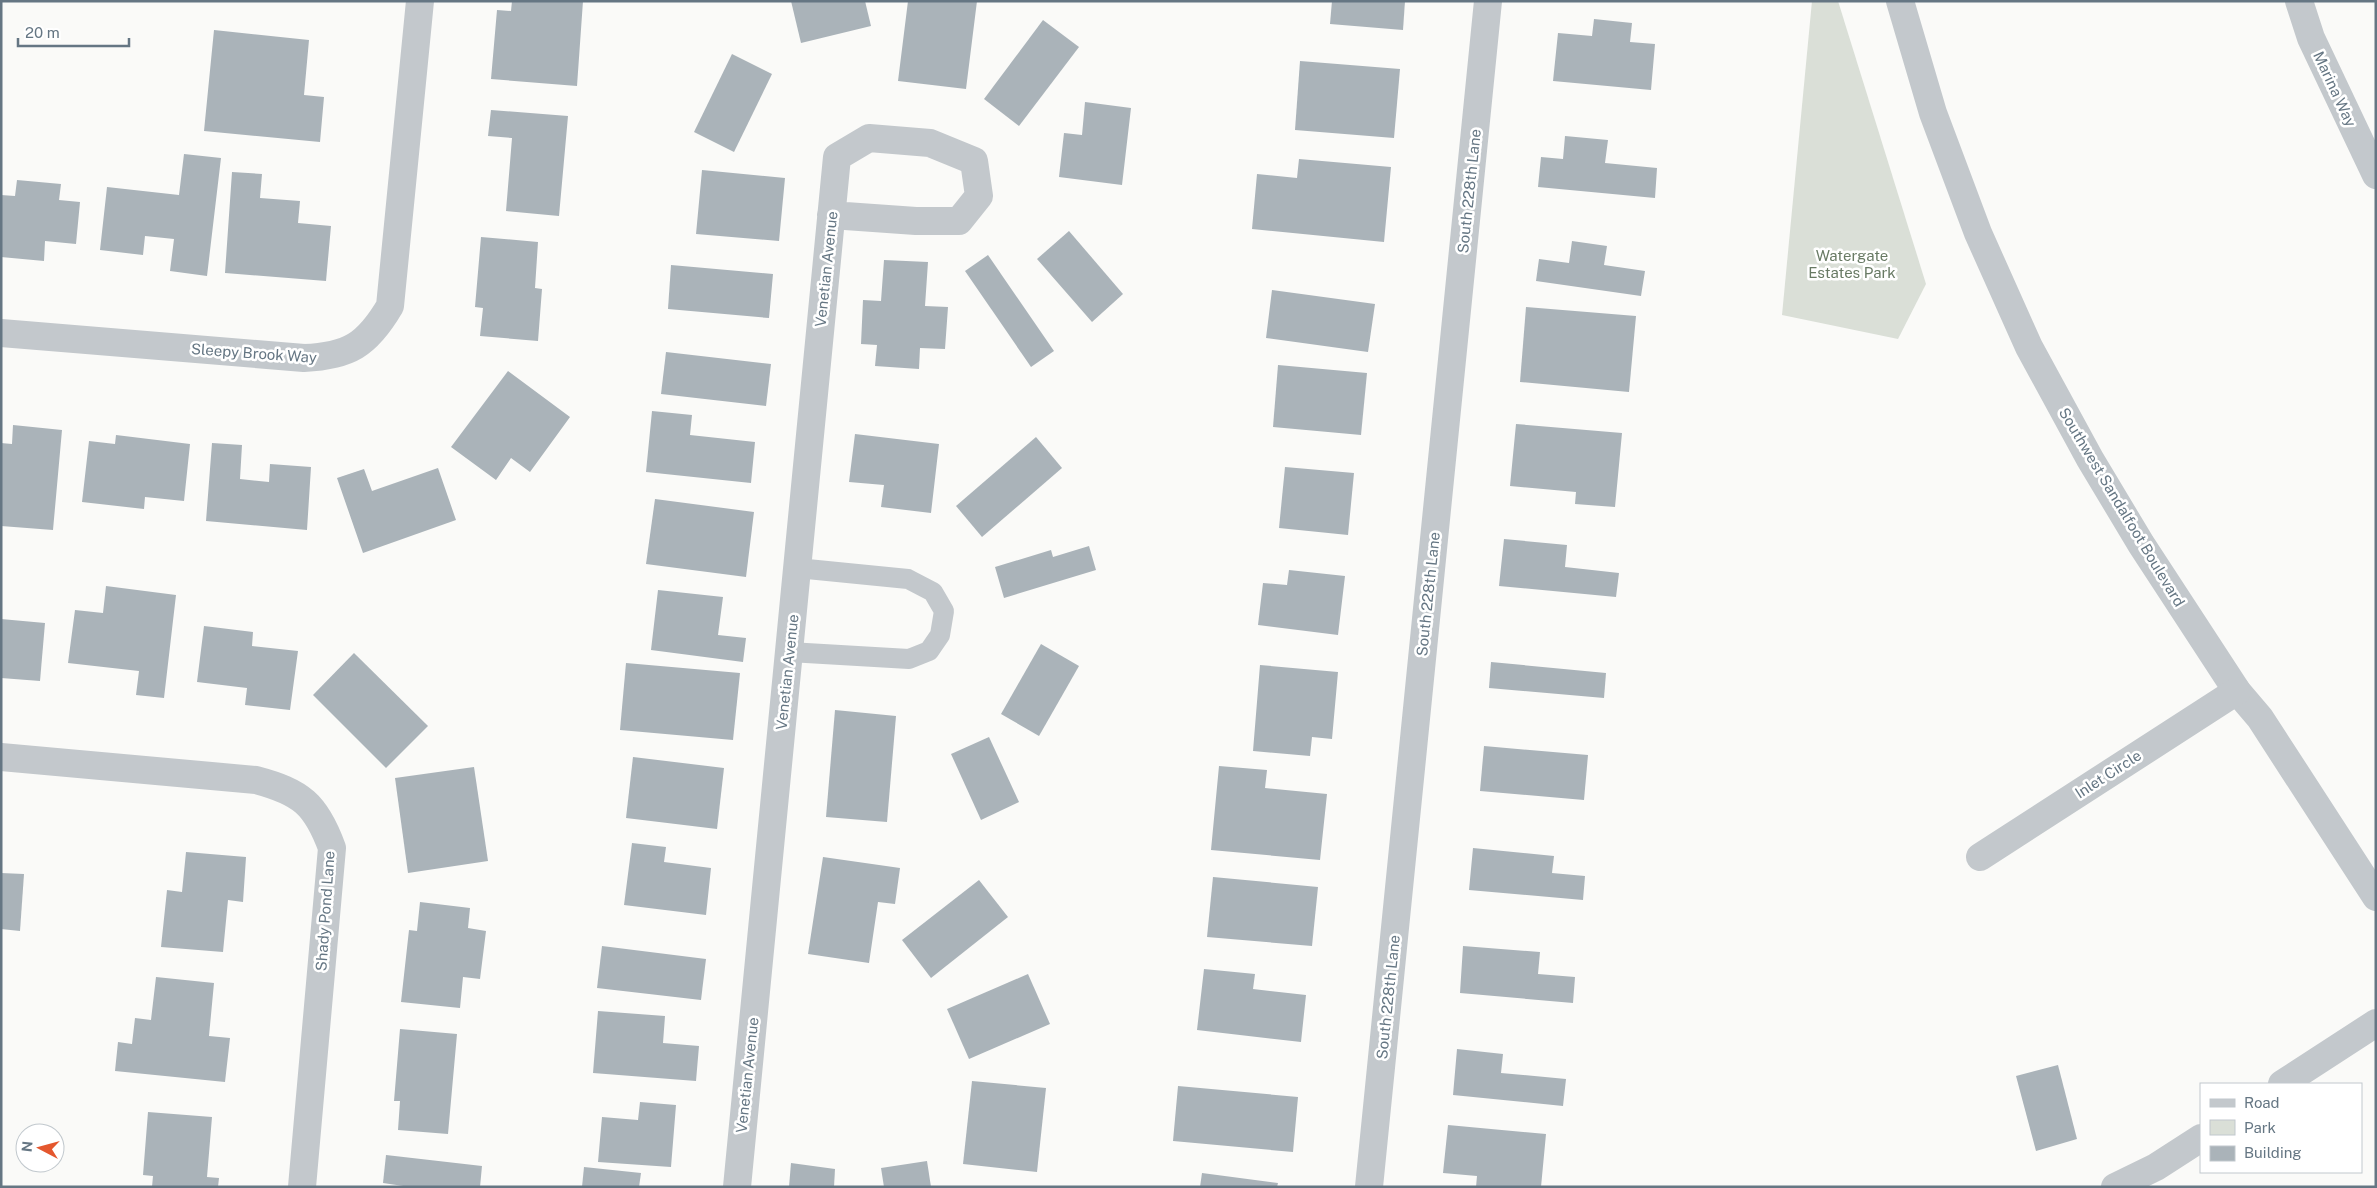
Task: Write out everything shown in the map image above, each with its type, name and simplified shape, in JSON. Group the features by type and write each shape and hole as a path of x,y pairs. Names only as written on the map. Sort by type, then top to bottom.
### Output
{"street":[{"name":"Sleepy Brook Way","path":"1,333 304,358 330,357 361,342 376,329 390,306 420,1"},
{"name":"South 228th Lane","path":"1369,1187 1488,1"},
{"name":"Southwest Sandalfoot Boulevard","path":"1900,1 1933,114 1974,224 2029,347 2090,460 2141,544 2237,691 2260,718 2376,896"},
{"name":"Marina Way","path":"2299,1 2312,38 2376,175"},
{"name":"Venetian Avenue","path":"736,1187 837,157 869,138 930,143 974,161 978,196 959,220 916,221 832,216"},
{"name":"Inlet Circle","path":"1980,857 2237,691"},
{"name":"Shady Pond Lane","path":"1,757 256,780 283,788 306,802 317,816 332,848 302,1187"},
{"path":"2284,1083 2376,1023"},
{"path":"2115,1187 2156,1167 2200,1139"}],"lane":[{"path":"789,652 909,659 930,652 940,635 944,611 933,592 908,579 797,568"}],"green space":[{"name":"Watergate Estates Park","path":"1812,1 1838,1 1926,284 1898,339 1782,315"}],"building":[{"path":"512,1 583,1 577,86 491,79 497,10 511,11"},
{"path":"791,1 865,1 871,26 801,43"},
{"path":"908,1 977,1 966,89 898,81"},
{"path":"1332,1 1405,1 1403,30 1330,24"},
{"path":"1594,19 1632,23 1630,42 1655,44 1651,90 1553,81 1558,33 1592,36"},
{"path":"1043,20 1079,47 1019,126 984,99"},
{"path":"214,30 309,40 304,95 324,97 320,142 204,131"},
{"path":"732,54 772,74 734,152 694,132"},
{"path":"1300,61 1400,69 1394,138 1295,130"},
{"path":"1085,102 1131,108 1122,185 1059,177 1064,133 1082,135"},
{"path":"491,110 568,116 559,216 506,211 512,138 488,136"},
{"path":"1565,136 1608,140 1605,163 1657,168 1655,198 1538,187 1541,157 1563,159"},
{"path":"184,154 221,158 207,276 170,271 174,239 145,236 143,255 100,250 107,187 179,195"},
{"path":"1299,159 1391,167 1384,242 1252,229 1257,174 1297,178"},
{"path":"702,170 785,178 779,241 696,234"},
{"path":"232,172 262,174 260,198 300,201 298,223 331,226 326,281 225,273"},
{"path":"17,180 61,184 59,200 80,202 76,244 45,241 44,261 1,257 1,195 15,196"},
{"path":"1069,231 1123,294 1092,322 1037,259"},
{"path":"481,237 538,242 535,288 542,289 538,341 480,336 483,308 475,307"},
{"path":"1572,241 1607,246 1604,265 1645,271 1641,296 1536,281 1539,259 1569,263"},
{"path":"988,255 1054,351 1031,367 965,271"},
{"path":"884,260 928,262 925,306 948,307 945,349 920,348 919,369 875,366 877,345 861,344 863,300 881,301"},
{"path":"671,265 773,274 769,318 668,309"},
{"path":"1272,290 1375,304 1368,352 1266,338"},
{"path":"1526,307 1636,316 1629,392 1520,382"},
{"path":"666,352 771,364 766,406 661,394"},
{"path":"1278,365 1367,373 1361,435 1273,427"},
{"path":"508,371 570,417 530,472 511,458 496,480 451,447"},
{"path":"652,411 692,415 690,435 755,442 751,483 646,472"},
{"path":"1516,424 1622,433 1615,507 1575,504 1576,492 1510,486"},
{"path":"13,425 62,430 53,530 1,526 1,443 12,444"},
{"path":"855,434 939,444 931,513 881,507 884,485 849,482"},
{"path":"116,435 190,444 184,501 145,497 144,509 82,502 89,441 115,444"},
{"path":"1036,437 1062,468 982,537 956,506"},
{"path":"212,443 242,445 240,479 269,482 270,464 311,467 307,530 206,521"},
{"path":"1285,467 1354,473 1348,535 1279,528"},
{"path":"438,468 456,520 363,553 337,478 364,469 372,491"},
{"path":"655,499 754,512 746,577 646,564"},
{"path":"1504,539 1567,545 1565,567 1619,573 1616,597 1499,586"},
{"path":"1089,546 1096,570 1004,598 995,567 1051,550 1053,557"},
{"path":"1289,570 1345,576 1338,635 1258,625 1263,583 1287,585"},
{"path":"106,586 176,595 164,698 136,695 139,671 68,663 75,610 103,613"},
{"path":"658,590 723,597 718,635 746,638 743,662 651,650"},
{"path":"1,619 45,623 40,681 1,678"},
{"path":"204,626 253,632 252,646 298,651 290,710 245,705 247,688 197,682"},
{"path":"1041,644 1079,666 1039,736 1001,714"},
{"path":"354,653 428,726 386,768 313,695"},
{"path":"1491,662 1606,673 1604,698 1489,688"},
{"path":"626,663 740,673 733,740 620,730"},
{"path":"1260,665 1338,672 1332,739 1312,737 1310,756 1253,751"},
{"path":"835,710 896,716 887,822 826,817"},
{"path":"989,737 1019,802 981,820 951,754"},
{"path":"1484,746 1588,755 1584,800 1480,791"},
{"path":"633,757 724,768 717,829 626,818"},
{"path":"1219,766 1267,770 1265,788 1327,794 1320,860 1211,850"},
{"path":"474,767 488,861 408,873 395,778"},
{"path":"632,843 666,847 664,862 711,868 706,915 624,905"},
{"path":"1473,848 1554,856 1552,873 1585,876 1583,900 1469,890"},
{"path":"186,852 246,857 243,902 228,900 223,952 161,947 167,890 182,892"},
{"path":"823,857 900,868 895,904 878,902 869,963 808,954"},
{"path":"1,873 24,874 20,931 1,929"},
{"path":"1213,877 1318,887 1312,946 1207,937"},
{"path":"979,880 1008,917 931,978 902,940"},
{"path":"420,902 470,908 468,928 486,931 480,979 463,977 460,1008 401,1002 409,930 417,931"},
{"path":"602,946 706,959 701,1000 597,988"},
{"path":"1463,946 1540,952 1538,974 1575,977 1573,1003 1460,993"},
{"path":"1204,969 1255,974 1253,989 1306,995 1301,1042 1197,1030"},
{"path":"1028,974 1050,1024 969,1059 947,1009"},
{"path":"156,977 214,983 209,1036 230,1038 225,1082 115,1071 118,1042 132,1044 135,1018 151,1020"},
{"path":"598,1011 665,1016 663,1043 699,1046 696,1081 593,1073"},
{"path":"400,1029 457,1034 448,1134 398,1130 400,1101 394,1101"},
{"path":"1457,1049 1503,1054 1501,1073 1566,1079 1563,1106 1453,1095"},
{"path":"2058,1065 2077,1139 2036,1151 2016,1076"},
{"path":"972,1081 1046,1088 1037,1172 963,1164"},
{"path":"1178,1086 1298,1097 1293,1152 1173,1141"},
{"path":"640,1102 676,1105 671,1167 598,1162 602,1117 638,1120"},
{"path":"148,1112 212,1117 207,1177 219,1178 218,1187 152,1187 153,1176 143,1175"},
{"path":"1448,1125 1546,1134 1541,1187 1476,1187 1477,1176 1443,1173"},
{"path":"386,1155 482,1166 480,1187 410,1187 383,1183"},
{"path":"927,1161 931,1187 884,1187 881,1168"},
{"path":"791,1163 835,1169 834,1187 789,1187"},
{"path":"584,1167 641,1173 639,1187 582,1187"},
{"path":"1202,1173 1278,1183 1277,1187 1200,1187"}]}
